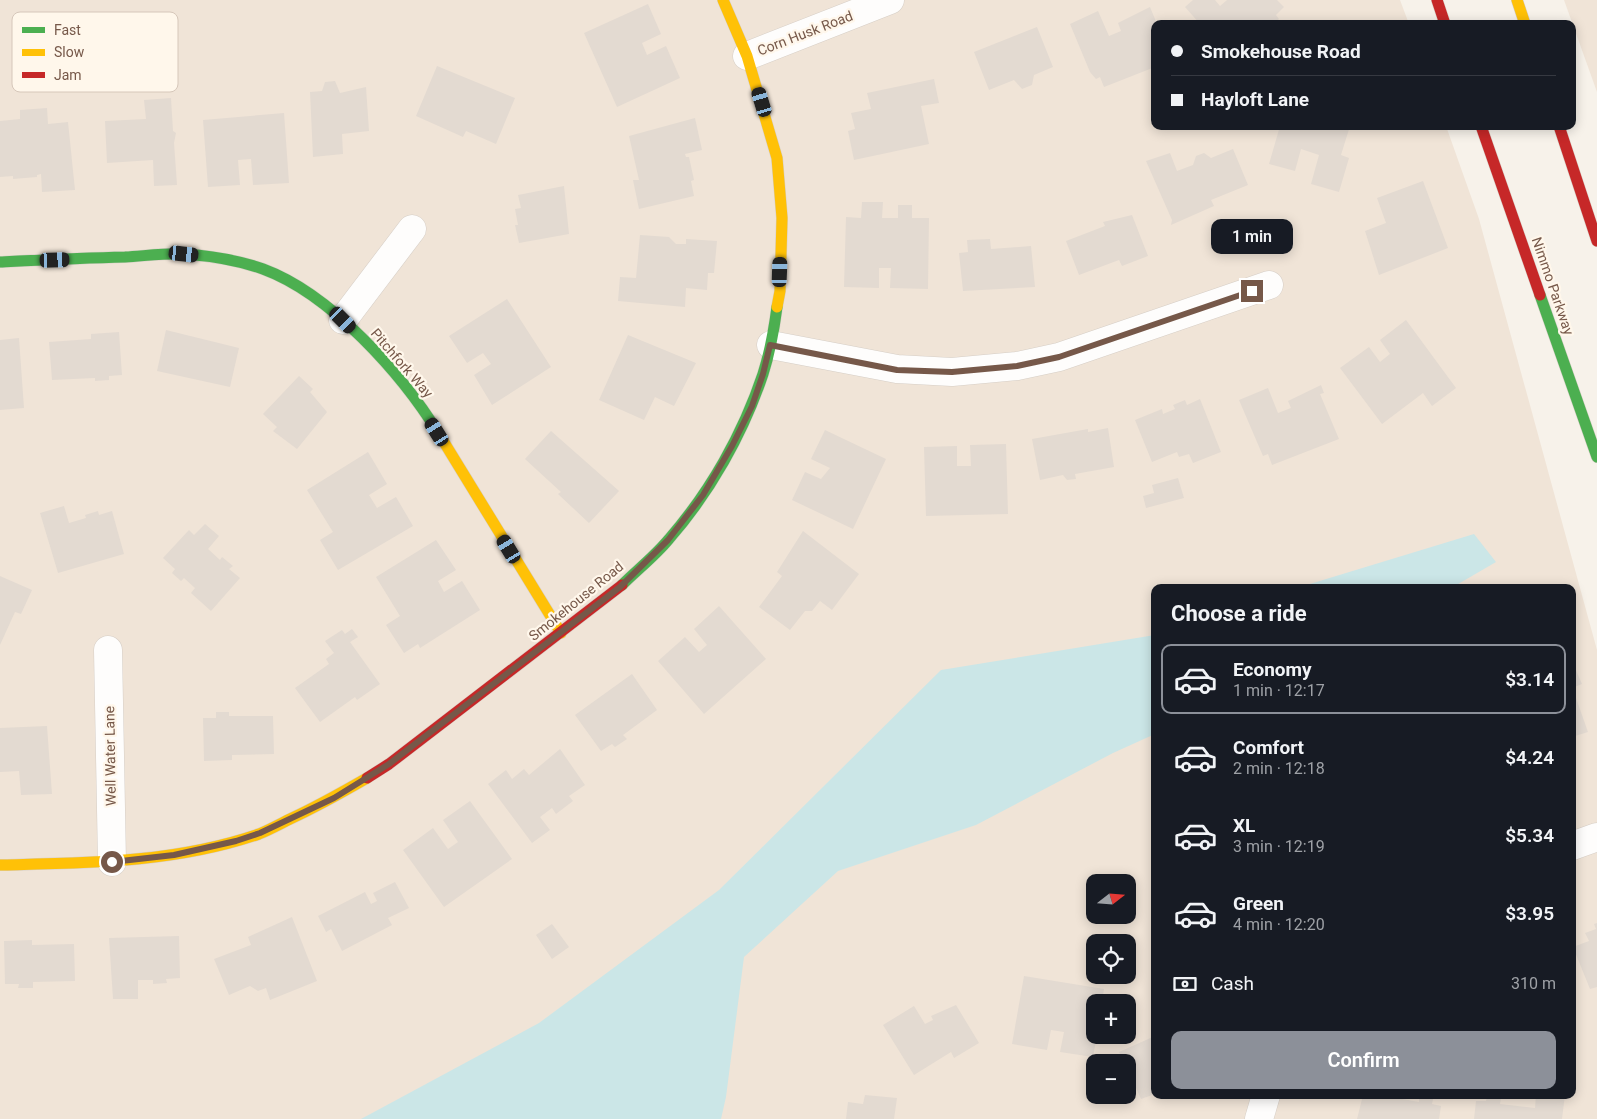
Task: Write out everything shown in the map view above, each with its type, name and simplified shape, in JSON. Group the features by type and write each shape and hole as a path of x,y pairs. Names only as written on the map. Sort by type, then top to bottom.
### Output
{"main road":[{"name":"Smokehouse Road","path":"0,865 112,862 174,855 236,841 260,833 334,798 389,764 620,587 668,540 703,495 732,446 752,406 763,374 780,291 782,218 777,158 747,56 724,0"},
{"path":"1437,0 1444,20"},
{"path":"1517,0 1524,20"},
{"name":"Nimmo Parkway","path":"1482,130 1597,457"},
{"path":"1560,130 1597,241"},
{"name":"Pitchfork Way","path":"0,262 184,254 224,258 263,269 292,283 319,300 343,320 391,368 426,415 560,633"}],"street":[{"name":"Corn Husk Road","path":"747,56 890,0"},
{"path":"343,320 412,229"},
{"path":"770,345 897,370 952,372 1017,366 1059,357 1269,285"},
{"name":"Well Water Lane","path":"108,650 112,862"},
{"path":"1576,845 1597,837"},
{"path":"1259,1119 1265,1099"}],"shaded area":[{"path":"0,0 1400,0 1408,20 1151,20 1151,130 1447,130 1479,219 1597,650 1597,1119 0,1119"},
{"path":"1564,0 1597,0 1597,92 1576,33 1576,20 1571,20"}],"water":[{"path":"1474,534 1496,562 1458,584 1310,584"},
{"path":"1151,636 1151,736 1113,753 976,825 838,871 744,957 726,1097 721,1119 361,1119 539,1023 719,890 941,670"}],"building":[{"path":"1193,0 1215,0 1220,6 1227,0 1277,0 1284,7 1276,15 1278,20 1196,20 1185,7"},
{"path":"648,4 661,34 642,43 647,55 666,46 680,78 617,107 584,33"},
{"path":"1150,7 1155,20 1151,20 1151,69 1104,87 1100,77 1096,79 1090,72 1070,24 1098,11 1109,36 1121,31 1118,23"},
{"path":"1037,27 1053,67 1034,75 1032,85 1022,89 1014,80 989,90 974,52"},
{"path":"437,66 515,98 496,144 466,131 463,137 416,116"},
{"path":"934,79 939,103 921,106 929,144 854,160 848,131 855,129 851,113 871,109 867,93"},
{"path":"335,81 340,93 366,87 369,131 342,134 343,154 313,157 310,92 322,91 325,82"},
{"path":"171,98 173,131 176,133 174,143 177,185 154,186 153,160 107,163 105,121 146,119 144,100"},
{"path":"47,108 48,124 68,122 75,190 42,192 41,174 37,175 37,177 13,179 13,176 0,177 0,121 20,119 20,110"},
{"path":"284,113 289,183 253,185 251,159 238,160 240,185 208,187 203,120"},
{"path":"695,118 702,150 685,154 686,157 689,157 694,180 691,181 694,196 639,209 633,180 639,180 629,136"},
{"path":"1279,130 1349,130 1341,155 1349,158 1339,192 1311,184 1319,155 1301,149 1295,171 1269,164"},
{"path":"1233,149 1248,185 1211,200 1214,206 1171,225 1172,220 1146,161 1170,153 1177,171 1193,165 1196,156 1204,153 1211,158"},
{"path":"1423,181 1448,248 1379,275 1365,231 1386,223 1377,198"},
{"path":"564,186 569,234 519,243 515,225 518,225 515,209 521,208 518,195"},
{"path":"862,202 883,202 882,218 898,218 898,205 912,205 912,218 929,218 928,289 890,288 891,268 879,268 879,288 844,287 846,217 861,218"},
{"path":"1132,215 1148,256 1122,266 1119,260 1079,275 1066,241 1105,226 1103,222"},
{"path":"640,235 669,237 676,244 686,244 686,239 717,241 714,273 708,273 707,290 686,288 685,307 618,301 620,277 636,278"},
{"path":"990,239 991,249 1031,246 1035,287 963,291 959,253 968,252 967,240"},
{"path":"507,299 551,367 492,405 474,375 491,364 483,353 467,363 449,336"},
{"path":"1406,320 1456,388 1432,406 1423,393 1382,424 1340,368 1369,347 1380,362 1390,354 1380,340"},
{"path":"166,330 239,348 230,387 157,371"},
{"path":"119,332 122,375 109,376 109,380 95,381 95,378 52,380 49,342 91,339 91,334"},
{"path":"628,335 696,363 674,406 655,397 644,420 599,400"},
{"path":"19,338 24,408 0,410 0,340"},
{"path":"299,376 313,389 310,392 327,412 297,449 273,431 277,427 263,414"},
{"path":"1321,385 1324,393 1320,394 1339,439 1272,465 1268,454 1263,456 1239,400 1268,388 1278,413 1291,408 1288,401"},
{"path":"1200,399 1221,452 1193,463 1189,454 1179,457 1177,452 1152,462 1135,420 1162,409 1163,414 1175,409 1173,405 1185,400 1187,405"},
{"path":"1108,428 1114,467 1075,474 1076,479 1067,480 1063,475 1040,480 1032,439 1088,429 1088,432"},
{"path":"825,430 886,459 853,529 792,500 805,472 821,479 830,468 811,459"},
{"path":"551,431 619,491 589,523 558,494 561,492 525,459"},
{"path":"1006,444 1008,514 926,516 924,447 957,446 957,466 971,466 970,445"},
{"path":"368,452 387,484 369,495 377,508 396,497 413,526 338,570 320,540 333,532 307,490"},
{"path":"1178,478 1184,498 1146,508 1143,496 1154,493 1152,485"},
{"path":"64,506 69,523 86,518 85,515 98,511 99,515 112,511 124,554 58,573 40,513"},
{"path":"205,524 219,536 208,549 220,560 222,557 233,566 229,569 240,578 211,611 191,593 195,588 184,578 181,581 172,573 175,569 163,558 189,530 194,535"},
{"path":"803,531 859,574 832,610 820,601 812,611 805,611 790,630 759,607 782,576 777,572"},
{"path":"436,540 456,570 438,581 444,592 462,581 480,610 420,648 418,644 404,653 386,625 400,616 376,577"},
{"path":"0,576 32,590 21,614 15,612 0,645"},
{"path":"719,606 766,659 704,714 658,661 685,637 699,652 707,645 694,629"},
{"path":"352,629 358,637 350,642 380,684 357,700 355,697 320,722 295,688 329,664 326,659 334,653 325,641 342,630 345,634"},
{"path":"1576,670 1582,684 1576,686"},
{"path":"632,674 657,710 623,735 627,739 615,747 612,744 601,751 575,715"},
{"path":"1576,698 1588,732 1576,736"},
{"path":"216,712 229,712 229,716 273,716 274,754 232,755 232,760 204,761 203,718 216,718"},
{"path":"47,726 52,794 21,795 19,771 0,772 0,728"},
{"path":"560,749 585,785 569,796 573,801 556,814 552,808 540,817 550,830 532,843 488,784 506,770 512,779 524,769 529,775"},
{"path":"470,801 512,859 444,907 403,850 433,828 448,849 458,842 443,820"},
{"path":"395,882 409,908 388,918 392,925 342,951 331,929 326,932 318,916 365,892 371,904 377,901 373,893"},
{"path":"292,917 317,981 270,1000 266,988 258,991 250,986 229,995 214,959 251,945 248,937"},
{"path":"1597,923 1597,987 1590,989 1576,954 1576,946 1589,941 1585,933 1596,929 1594,924"},
{"path":"552,924 569,947 552,959 536,935"},
{"path":"179,936 180,978 166,979 167,983 153,984 153,980 138,980 138,999 113,999 109,938"},
{"path":"32,940 32,945 74,944 75,981 33,982 33,988 18,988 19,984 5,984 4,941"},
{"path":"1024,976 1104,989 1103,994 1086,994 1086,1044 1095,1044 1094,1054 1086,1054 1086,1056 1060,1052 1064,1032 1051,1030 1047,1050 1012,1044"},
{"path":"956,1005 979,1043 954,1058 951,1052 914,1075 883,1025 914,1006 925,1024 933,1020 931,1016"},
{"path":"1151,1038 1151,1095 1141,1099 1136,1088 1136,1054 1120,1054 1119,1052"},
{"path":"865,1095 897,1098 894,1119 846,1119 848,1102 863,1104"},
{"path":"1362,1099 1402,1099 1419,1102 1419,1099 1433,1099 1432,1104 1441,1106 1439,1119 1357,1119"},
{"path":"1486,1099 1501,1099 1500,1104 1535,1108 1536,1099 1564,1099 1562,1119 1474,1119 1476,1101 1486,1101"}],"traffic: fast":[{"path":"0,262 185,254 224,259 263,269 289,281 314,297 363,338 405,386 439,434"},
{"path":"1540,295 1597,457"},
{"path":"622,585 658,551 684,521 724,461 746,418 763,374 772,341 777,307"}],"traffic: slow":[{"path":"723,0 747,56 777,158 782,218 780,291 777,307"},
{"path":"1517,0 1524,20"},
{"path":"439,434 561,633"},
{"path":"0,865 131,860 195,851 227,844 267,831 367,778"}],"traffic: jam":[{"path":"1437,0 1444,20"},
{"path":"1482,130 1540,295"},
{"path":"1560,130 1597,241"},
{"path":"367,778 389,764 622,585"}],"route":[{"path":"112,862 174,855 236,841 260,833 334,798 389,764 620,587 668,540 703,495 732,446 752,406 770,345 897,370 952,372 1017,366 1059,357 1252,291"}]}
